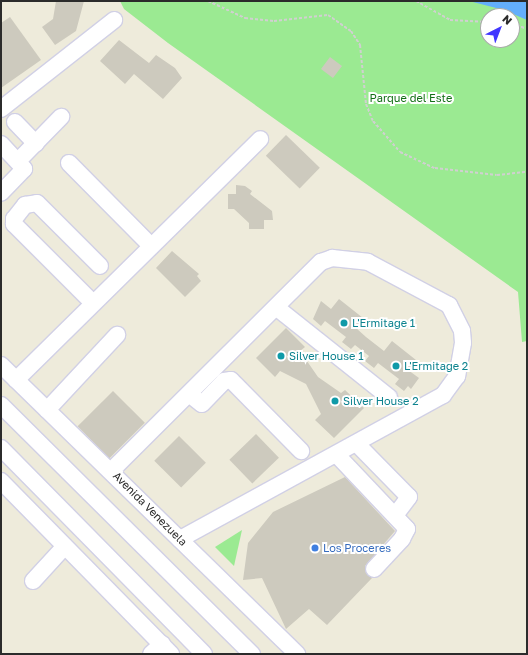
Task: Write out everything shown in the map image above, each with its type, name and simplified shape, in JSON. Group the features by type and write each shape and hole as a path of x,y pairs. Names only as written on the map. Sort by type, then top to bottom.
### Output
{"street":[{"path":"1,110 114,20"},
{"path":"18,161 61,118"},
{"path":"16,122 36,144"},
{"path":"16,380 260,139"},
{"path":"1,144 18,161 23,170 1,193"},
{"path":"69,164 152,246"},
{"path":"93,303 14,224 14,219 25,205 37,203 100,266"},
{"path":"112,470 277,308 321,262 332,258 368,262 449,305 462,331 457,376 442,395 337,455 180,539"},
{"path":"277,308 389,397"},
{"path":"47,410 117,335"},
{"name":"Avenida Venezuela","path":"1,365 112,470 297,654"},
{"path":"189,394 202,404 224,381 230,380 301,451"},
{"path":"1,405 252,654"},
{"path":"357,444 409,497 396,514"},
{"path":"1,448 204,654"},
{"path":"337,455 396,514 406,528 402,539 374,569"},
{"path":"1,481 65,546 162,651"},
{"path":"33,581 65,546"}],"path":[{"path":"208,1 245,18 259,20 328,15 351,32 360,45 366,104 373,121 400,152 435,168 497,175 527,172"},
{"path":"416,1 450,20 480,22"}],"green space":[{"name":"Parque del Este","path":"120,1 527,1 527,341 522,342 518,292 168,43 124,9"},
{"path":"242,530 234,566 215,547"}],"water":[{"path":"469,1 527,1 527,20 520,17 520,8 496,8"}],"building":[{"path":"56,1 84,1 76,31 55,45 42,27 53,19"},
{"path":"10,17 41,60 1,88 1,23"},
{"path":"119,40 149,63 156,55 175,68 182,78 163,99 134,74 125,84 100,61"},
{"path":"330,57 342,66 333,78 321,69"},
{"path":"286,135 320,168 300,189 266,156"},
{"path":"236,185 245,186 252,191 250,194 272,211 273,220 264,220 264,229 249,229 249,223 234,209 228,209 228,194 236,194"},
{"path":"172,251 199,274 197,276 201,281 185,297 156,268"},
{"path":"339,299 363,318 356,328 366,337 384,351 392,341 416,360 408,370 419,378 411,389 408,386 404,391 395,384 399,379 378,363 374,368 365,361 369,356 355,345 351,349 342,342 346,337 325,321 321,326 313,319 321,301 331,309"},
{"path":"286,328 305,347 300,351 318,377 341,393 345,390 364,408 334,438 315,420 321,414 306,384 280,371 275,377 256,358"},
{"path":"113,391 145,423 109,458 78,426"},
{"path":"256,434 279,458 252,483 229,460"},
{"path":"179,436 206,463 181,488 154,461"},
{"name":"Los Proceres","path":"345,477 395,531 365,566 372,578 327,625 309,609 286,629 262,578 243,580 248,543 273,512"}],"place":[{"name":"L'Ermitage 1","path":"344,323"},
{"name":"Silver House 1","path":"281,356"},
{"name":"L'Ermitage 2","path":"396,366"},
{"name":"Silver House 2","path":"335,401"},
{"name":"Los Proceres","path":"315,548"}]}
